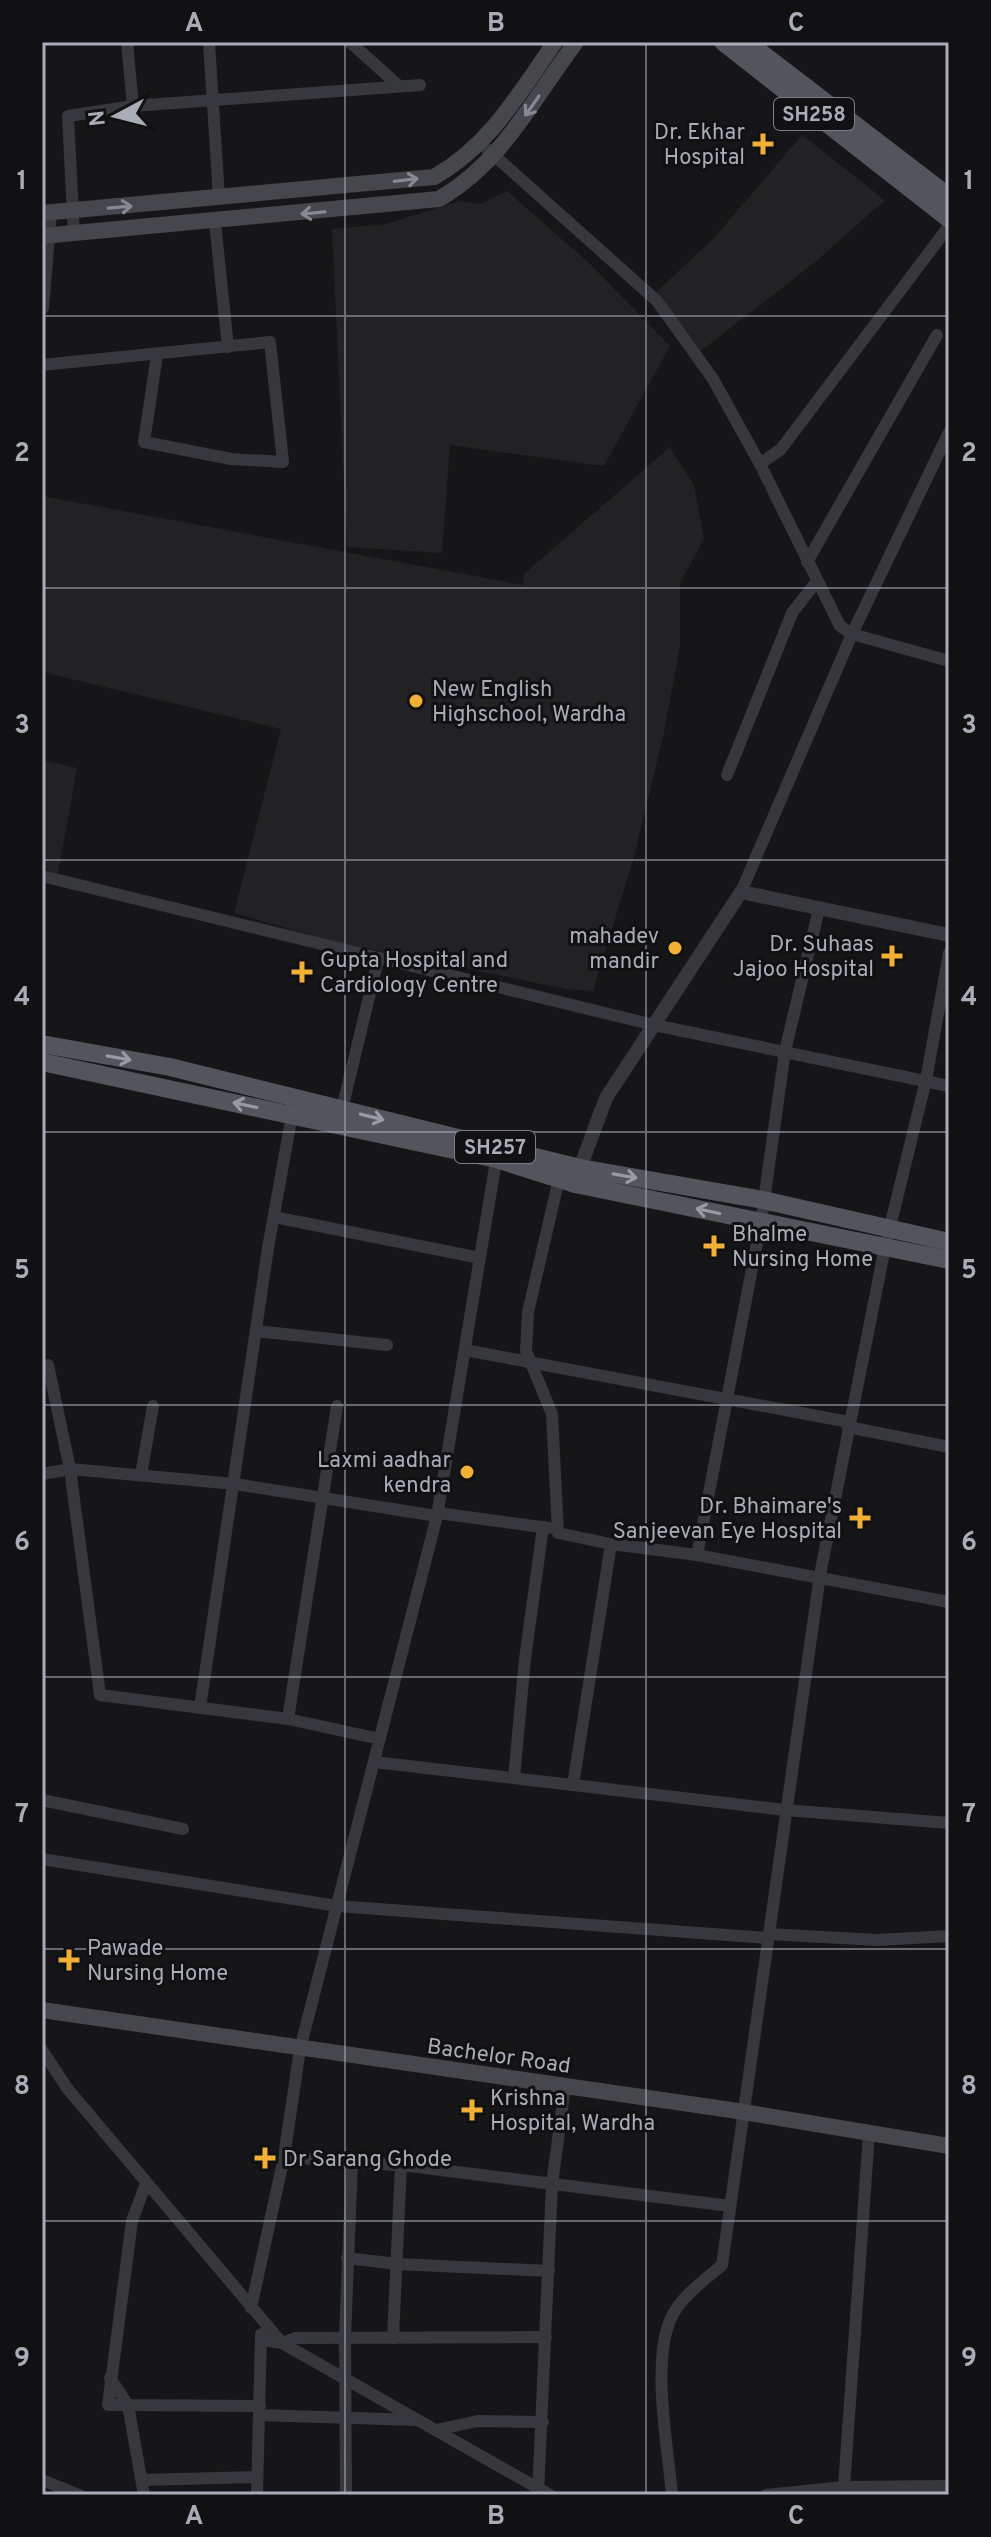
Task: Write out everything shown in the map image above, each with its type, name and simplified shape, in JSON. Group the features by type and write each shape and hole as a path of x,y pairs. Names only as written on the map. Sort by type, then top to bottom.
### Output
{"main road":[{"path":"46,213 434,177 464,160 497,126 555,42"},
{"path":"46,236 439,199 469,182 496,156 576,42"},
{"name":"SH258","path":"723,42 912,179 941,195 949,219"},
{"name":"SH258","path":"747,42 912,179"},
{"name":"SH257","path":"42,1044 170,1067 342,1109 497,1154 559,1179 761,1222 887,1238 949,1242"},
{"name":"SH257","path":"42,1062 292,1115 763,1200 949,1260"},
{"name":"Bachelor Road","path":"42,2010 742,2112 949,2146"}],"street":[{"path":"127,42 133,106"},
{"path":"209,42 219,198"},
{"path":"350,42 399,86"},
{"path":"74,234 68,116 133,106 420,85"},
{"path":"480,144 657,301 713,379 760,464 840,626 852,634 949,661"},
{"path":"42,308 46,213"},
{"path":"215,222 228,347"},
{"path":"760,464 781,449 949,226"},
{"path":"807,562 937,335"},
{"path":"42,365 270,342 283,462 231,459 144,442 157,355"},
{"path":"580,1168 606,1098 741,892 852,634 949,432"},
{"path":"727,775 792,613 817,581"},
{"path":"42,876 654,1025 949,1086"},
{"path":"741,892 949,935"},
{"path":"697,1555 761,1222 785,1051 819,909"},
{"path":"672,2495 663,2382 670,2319 687,2295 722,2265 820,1575 887,1238 926,1080 949,953"},
{"path":"342,1109 378,960"},
{"path":"200,1708 256,1331 292,1115"},
{"path":"251,2308 284,2157 300,2049 438,1514 497,1154"},
{"path":"559,1179 528,1312 526,1351 552,1414 558,1533 611,1544 820,1575 949,1602"},
{"path":"274,1217 480,1258"},
{"path":"256,1331 387,1345"},
{"path":"465,1350 848,1424 949,1447"},
{"path":"48,1365 70,1469 100,1695 288,1719 380,1739"},
{"path":"141,1475 153,1406"},
{"path":"288,1719 337,1406"},
{"path":"42,1474 70,1469 235,1484 558,1529"},
{"path":"514,1778 543,1527"},
{"path":"573,1785 611,1544"},
{"path":"374,1762 785,1810 949,1823"},
{"path":"42,1800 94,1808 183,1829"},
{"path":"42,1859 337,1906 767,1936 878,1940 949,1936"},
{"path":"42,2050 67,2088 282,2343 543,2493"},
{"path":"543,2493 552,2184 565,2087"},
{"path":"844,2487 869,2133"},
{"path":"284,2157 401,2165 730,2206"},
{"path":"346,2495 345,2337 352,2162"},
{"path":"393,2338 401,2165"},
{"path":"146,2183 132,2221 108,2405 418,2420"},
{"path":"347,2258 397,2264 549,2271"},
{"path":"257,2495 262,2319"},
{"path":"261,2341 282,2343 295,2338 345,2337 546,2337"},
{"path":"128,2405 144,2495"},
{"path":"436,2430 478,2421 543,2422"},
{"path":"142,2480 257,2477"},
{"path":"42,2480 79,2495"},
{"path":"766,2495 844,2487 949,2486"}],"shaded area":[{"path":"802,135 885,200 814,263 697,354 655,293 713,239"},
{"path":"507,191 590,264 670,346 604,466 450,445 442,553 347,547 332,229 386,224 459,201 480,204"},
{"name":"New English Highschool, Wardha","path":"670,447 694,485 704,539 680,583 680,647 663,737 634,857 593,991 566,989 331,941 234,913 281,729 42,672 42,496 523,585 524,574"},
{"path":"42,760 77,768 58,874 42,869"}],"place":[{"name":"Dr. Ekhar Hospital","path":"763,144"},
{"name":"New English Highschool, Wardha","path":"416,701"},
{"name":"mahadev mandir","path":"675,948"},
{"name":"Dr. Suhaas Jajoo Hospital","path":"892,956"},
{"name":"Gupta Hospital and Cardiology Centre","path":"302,972"},
{"name":"Bhalme Nursing Home","path":"714,1246"},
{"name":"Laxmi aadhar kendra","path":"467,1472"},
{"name":"Dr. Bhaimare's Sanjeevan Eye Hospital","path":"860,1518"},
{"name":"Pawade Nursing Home","path":"69,1960"},
{"name":"Krishna Hospital, Wardha","path":"472,2110"},
{"name":"Dr Sarang Ghode","path":"265,2158"}]}
